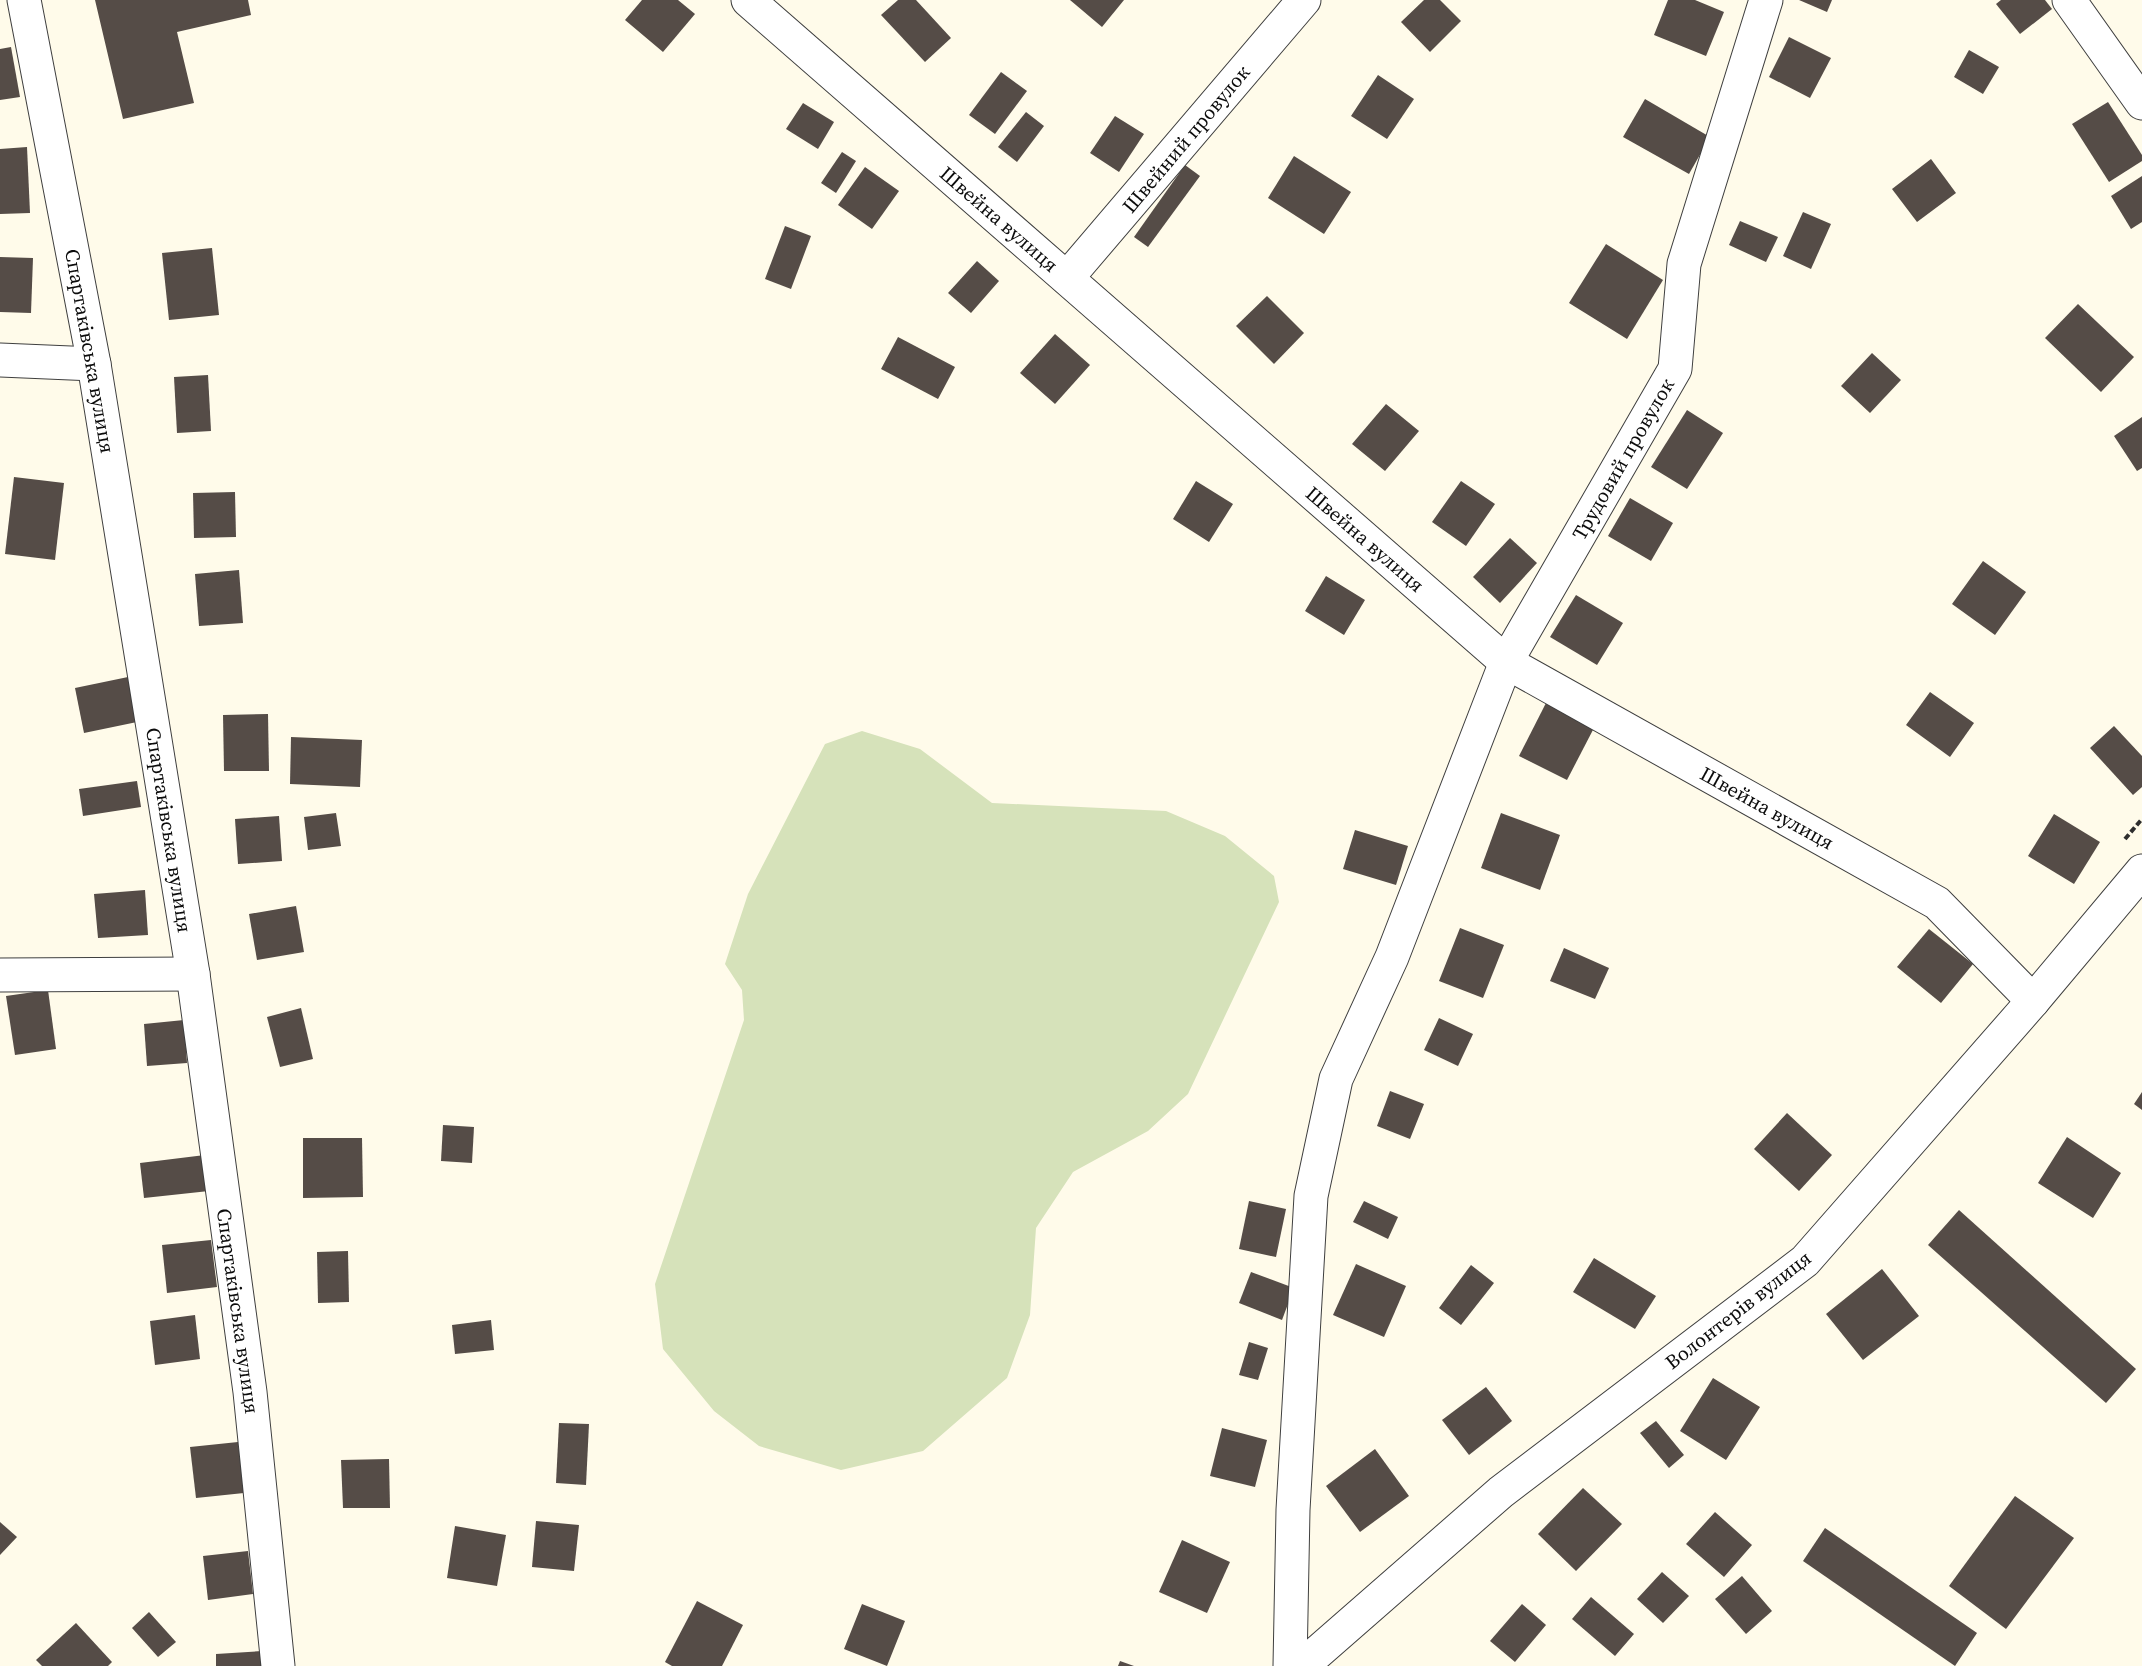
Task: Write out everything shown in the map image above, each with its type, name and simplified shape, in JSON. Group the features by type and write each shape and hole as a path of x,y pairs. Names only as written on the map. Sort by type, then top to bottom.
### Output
{"street":[{"name":"Спартаківська вулиця","path":"24,0 94,364 193,974 250,1392 278,1666"},
{"name":"Швейна вулиця","path":"748,0 1506,662 1937,903 2033,1001"},
{"name":"Швейний провулок","path":"1067,278 1304,0"},
{"name":"Трудовий провулок","path":"1290,1666 1293,1510 1311,1196 1336,1080 1392,957 1506,662 1675,369 1684,264 1766,0"},
{"path":"2069,0 2142,103"},
{"path":"0,360 94,364"},
{"name":"Волонтерів вулиця","path":"1302,1666 1501,1492 1805,1261 2033,1001 2142,871"},
{"path":"0,975 193,974"}],"green space":[{"path":"862,731 920,749 992,803 1166,811 1225,836 1274,876 1279,902 1188,1094 1148,1131 1073,1172 1036,1228 1030,1315 1007,1378 923,1451 841,1470 759,1446 714,1411 663,1349 655,1284 744,1020 742,990 725,964 748,894 825,744"}],"building":[{"path":"95,0 248,0 251,15 177,32 194,103 123,119"},
{"path":"642,0 678,0 695,14 663,52 625,20"},
{"path":"898,0 916,0 951,38 925,62 881,15"},
{"path":"1070,0 1124,0 1102,27"},
{"path":"1424,0 1440,0 1461,21 1430,52 1401,22"},
{"path":"1668,0 1695,0 1724,12 1706,56 1654,35"},
{"path":"1799,0 1832,0 1827,12"},
{"path":"2001,0 2045,0 2052,9 2020,34 1996,4"},
{"path":"1789,37 1831,58 1810,98 1769,77"},
{"path":"11,47 20,97 0,100 0,49"},
{"path":"1969,50 1999,67 1983,94 1954,77"},
{"path":"1001,72 1027,91 995,134 969,115"},
{"path":"1378,75 1414,99 1387,139 1351,116"},
{"path":"1645,99 1710,137 1689,174 1623,137"},
{"path":"2108,102 2142,155 2142,161 2109,182 2072,124"},
{"path":"803,103 834,122 818,149 786,129"},
{"path":"1026,112 1044,126 1017,162 998,147"},
{"path":"1115,116 1144,134 1119,172 1090,153"},
{"path":"27,147 30,213 0,214 0,149"},
{"path":"842,152 856,161 836,193 821,183"},
{"path":"1294,156 1351,192 1324,234 1268,198"},
{"path":"1931,159 1956,193 1917,222 1892,189"},
{"path":"1185,165 1200,176 1148,247 1134,237"},
{"path":"865,167 899,191 872,229 838,205"},
{"path":"2142,176 2142,222 2131,229 2111,196"},
{"path":"1803,212 1831,224 1811,269 1783,256"},
{"path":"1740,221 1778,237 1766,262 1729,245"},
{"path":"785,226 811,236 791,289 765,279"},
{"path":"1606,244 1663,280 1627,339 1569,303"},
{"path":"212,248 219,315 169,320 162,253"},
{"path":"0,257 33,258 31,313 0,312"},
{"path":"977,261 999,281 971,313 948,293"},
{"path":"1267,296 1304,333 1274,364 1236,326"},
{"path":"2078,304 2134,357 2101,392 2045,338"},
{"path":"1055,334 1090,365 1055,404 1020,373"},
{"path":"898,337 955,367 938,399 881,369"},
{"path":"1872,353 1901,380 1870,413 1841,386"},
{"path":"208,375 211,431 177,433 174,377"},
{"path":"1386,404 1419,431 1385,471 1352,444"},
{"path":"1687,410 1723,433 1687,489 1651,467"},
{"path":"2142,417 2142,468 2137,471 2114,436"},
{"path":"14,477 64,483 55,560 5,554"},
{"path":"1196,481 1233,504 1209,542 1173,519"},
{"path":"1461,481 1495,504 1466,546 1432,522"},
{"path":"235,492 236,537 194,538 193,493"},
{"path":"1630,498 1673,523 1651,561 1608,536"},
{"path":"1510,538 1537,563 1500,603 1473,577"},
{"path":"1983,561 2026,592 1995,635 1952,604"},
{"path":"239,570 243,623 199,626 195,574"},
{"path":"1326,576 1365,600 1344,635 1305,611"},
{"path":"1576,595 1623,623 1597,665 1550,637"},
{"path":"128,677 137,722 84,733 75,688"},
{"path":"1930,692 1974,723 1950,757 1906,725"},
{"path":"1547,701 1595,726 1567,780 1519,756"},
{"path":"268,714 269,771 224,771 223,715"},
{"path":"2114,726 2142,756 2142,787 2133,795 2090,748"},
{"path":"291,737 362,740 360,787 290,784"},
{"path":"137,781 141,807 83,816 79,789"},
{"path":"336,813 341,846 308,850 304,817"},
{"path":"1501,813 1560,835 1540,890 1481,868"},
{"path":"2054,814 2100,842 2074,884 2028,856"},
{"path":"279,816 282,861 238,864 235,819"},
{"path":"1355,830 1408,846 1396,885 1343,869"},
{"path":"145,890 148,935 98,938 94,894"},
{"path":"296,906 304,952 257,960 249,914"},
{"path":"1460,928 1504,945 1483,998 1439,981"},
{"path":"1929,929 1973,964 1941,1003 1897,967"},
{"path":"1564,948 1609,968 1595,999 1550,981"},
{"path":"48,990 56,1049 15,1055 6,996"},
{"path":"301,1008 313,1059 280,1067 267,1017"},
{"path":"1439,1018 1473,1034 1458,1066 1424,1050"},
{"path":"184,1020 187,1063 147,1066 144,1024"},
{"path":"1390,1091 1424,1104 1410,1139 1377,1126"},
{"path":"2142,1092 2142,1110 2134,1104"},
{"path":"1787,1113 1832,1155 1799,1191 1754,1149"},
{"path":"443,1125 474,1127 472,1163 441,1161"},
{"path":"2067,1137 2121,1173 2093,1218 2038,1183"},
{"path":"303,1138 362,1138 363,1197 303,1198"},
{"path":"205,1155 209,1191 144,1198 140,1163"},
{"path":"1249,1201 1286,1209 1276,1257 1239,1249"},
{"path":"1364,1201 1398,1217 1388,1239 1353,1222"},
{"path":"1959,1210 2136,1369 2106,1403 1928,1245"},
{"path":"211,1240 217,1287 167,1293 162,1245"},
{"path":"348,1251 349,1302 318,1303 317,1252"},
{"path":"1594,1258 1656,1296 1635,1329 1573,1292"},
{"path":"1356,1264 1406,1286 1384,1337 1333,1315"},
{"path":"1471,1265 1494,1283 1461,1325 1439,1308"},
{"path":"1882,1269 1919,1316 1863,1360 1826,1314"},
{"path":"1251,1272 1294,1288 1282,1320 1239,1303"},
{"path":"195,1315 200,1359 155,1365 150,1321"},
{"path":"491,1320 494,1350 455,1354 452,1325"},
{"path":"1249,1342 1268,1348 1258,1380 1239,1375"},
{"path":"1713,1378 1760,1407 1726,1460 1680,1431"},
{"path":"1486,1387 1512,1421 1469,1455 1442,1420"},
{"path":"1656,1421 1684,1455 1669,1468 1640,1433"},
{"path":"559,1423 589,1424 586,1485 556,1483"},
{"path":"1222,1428 1267,1440 1255,1487 1210,1476"},
{"path":"238,1442 244,1493 196,1498 190,1447"},
{"path":"1375,1449 1409,1496 1360,1532 1326,1486"},
{"path":"389,1459 390,1508 343,1508 341,1460"},
{"path":"1583,1488 1622,1524 1576,1571 1538,1534"},
{"path":"2015,1496 2074,1538 2006,1629 1949,1586"},
{"path":"1715,1512 1752,1545 1724,1577 1686,1544"},
{"path":"536,1521 579,1525 574,1571 532,1567"},
{"path":"0,1522 17,1537 0,1555"},
{"path":"455,1526 506,1535 497,1586 447,1578"},
{"path":"1825,1528 1977,1633 1955,1666 1803,1561"},
{"path":"1182,1540 1230,1562 1207,1613 1159,1592"},
{"path":"248,1551 253,1594 208,1600 203,1556"},
{"path":"1662,1572 1689,1596 1663,1623 1637,1599"},
{"path":"1742,1576 1772,1611 1746,1634 1715,1599"},
{"path":"1591,1597 1634,1634 1615,1656 1572,1619"},
{"path":"697,1601 743,1625 722,1666 672,1666 665,1662"},
{"path":"862,1604 905,1621 887,1666 844,1649"},
{"path":"1522,1604 1546,1625 1515,1662 1490,1641"},
{"path":"149,1612 176,1642 158,1657 132,1628"},
{"path":"76,1623 112,1662 108,1666 42,1666 36,1660"},
{"path":"262,1651 263,1666 216,1666 216,1654"},
{"path":"1120,1661 1134,1666 1118,1666"}]}
